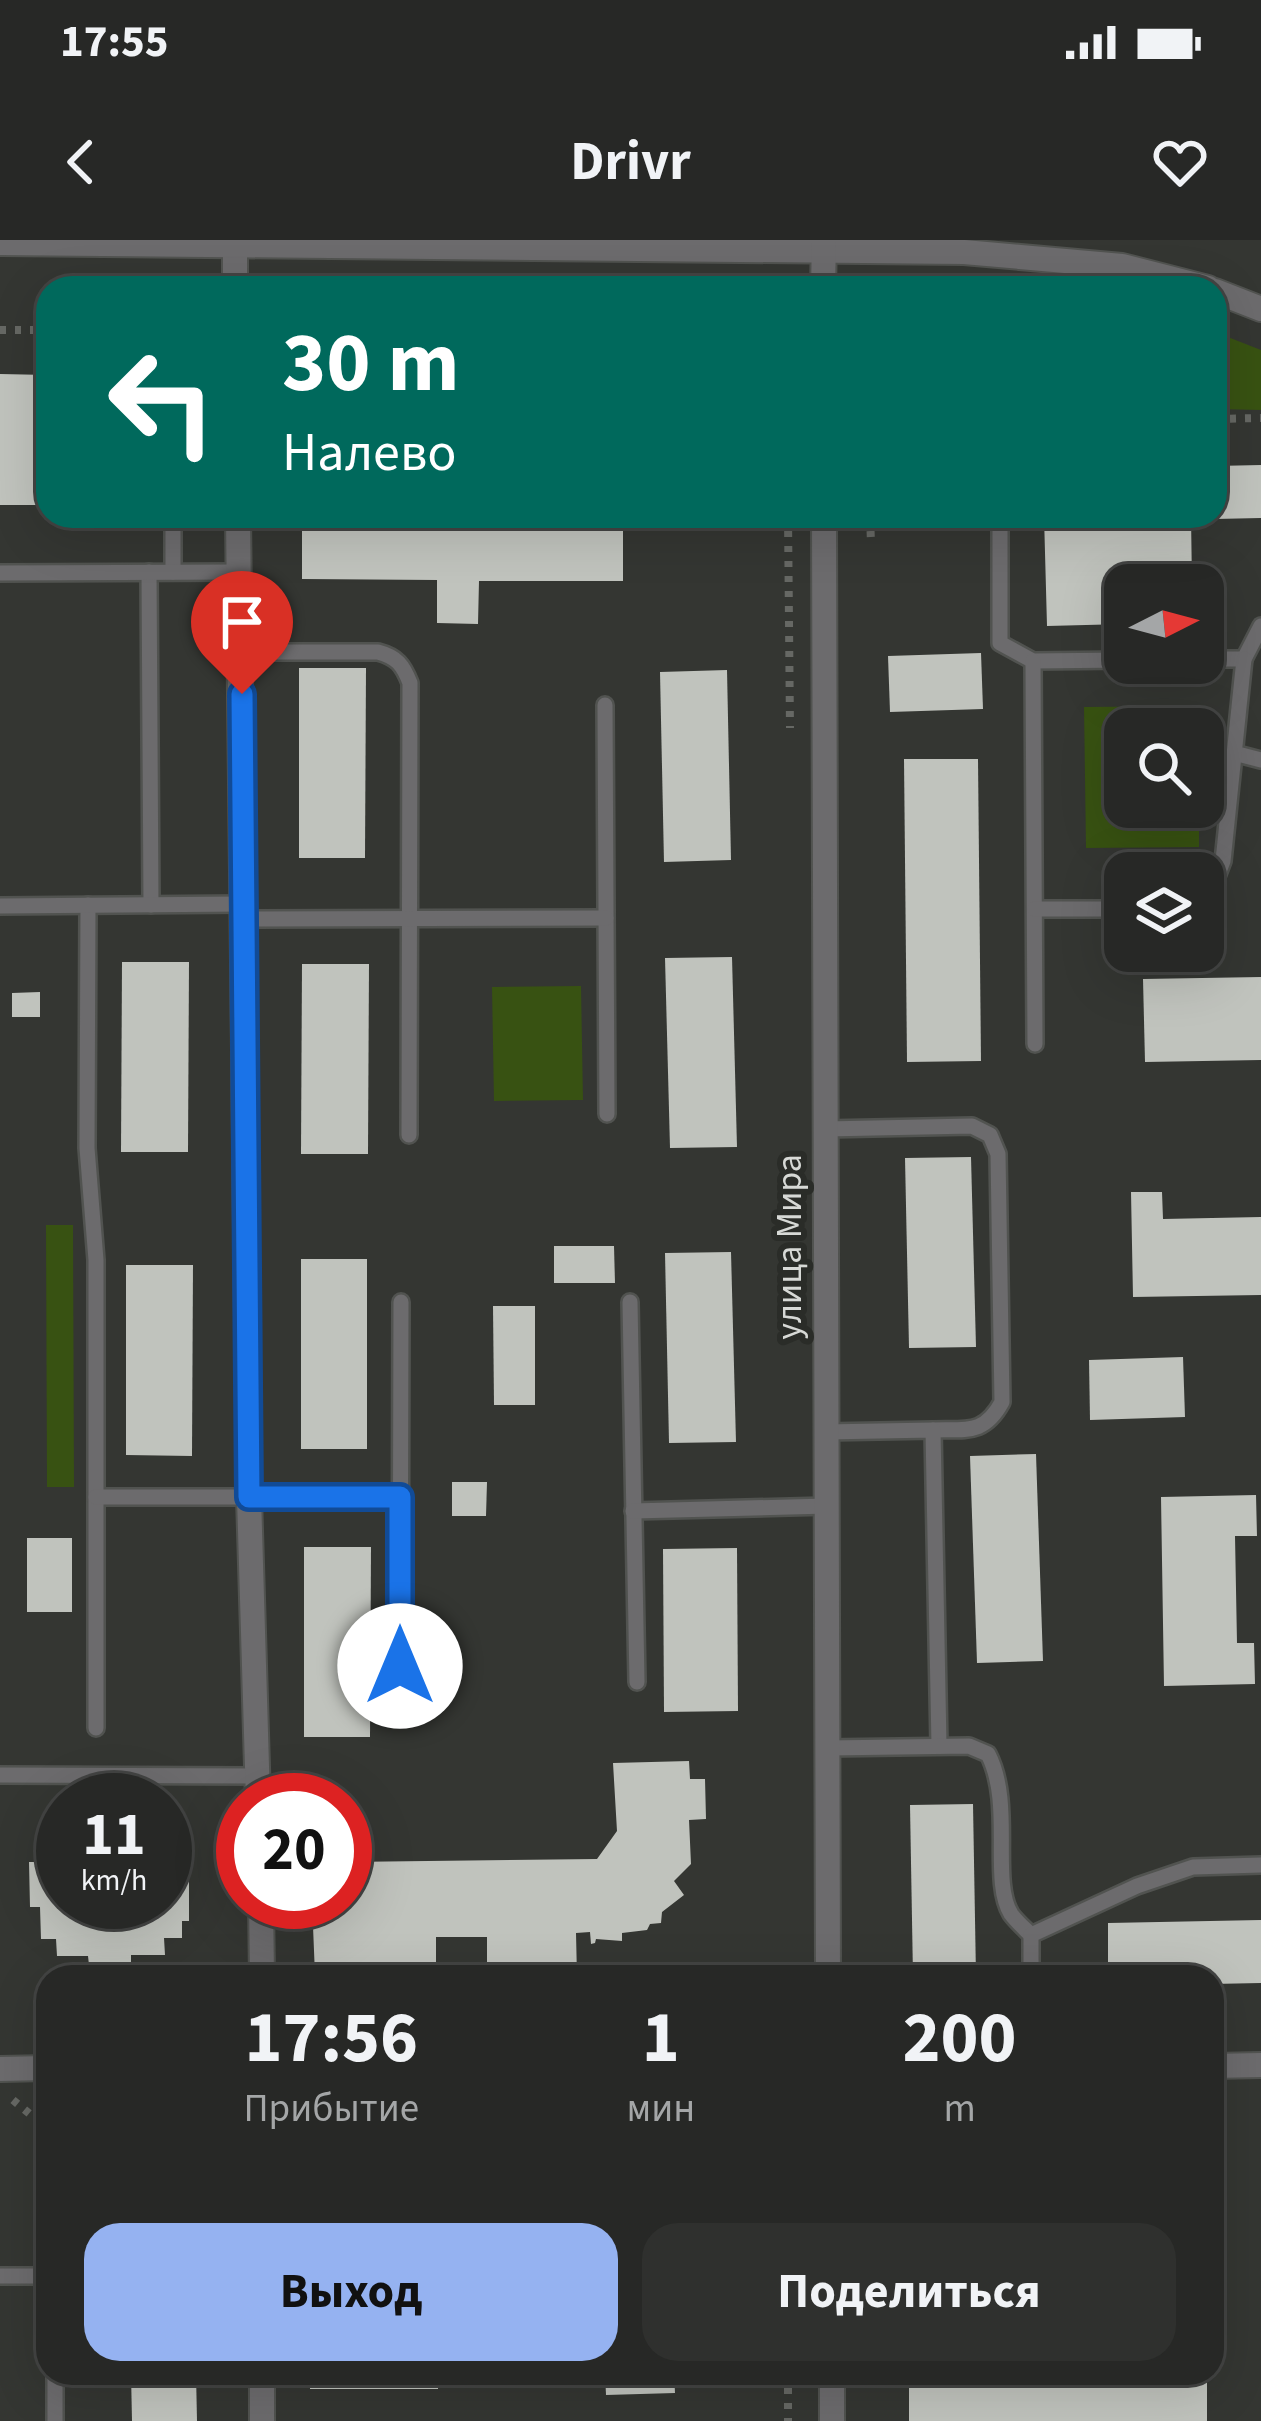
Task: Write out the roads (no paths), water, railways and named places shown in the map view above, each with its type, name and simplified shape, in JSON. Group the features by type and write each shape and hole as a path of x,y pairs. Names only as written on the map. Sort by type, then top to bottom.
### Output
{"street":[{"path":"0,243 824,245 1044,256 1161,276"},
{"path":"235,245 235,276"},
{"path":"824,245 824,276"},
{"path":"1227,295 1261,309"},
{"path":"238,528 249,1497 258,1773"},
{"name":"улица Мира","path":"824,528 828,1965"},
{"path":"261,1929 262,1965"},
{"path":"1224,2066 1261,2066"},
{"path":"0,2068 36,2068"},
{"path":"262,2385 262,2421"},
{"path":"832,2385 832,2421"}],"lane":[{"path":"173,528 173,572"},
{"path":"1000,528 1000,643 1033,661 1104,660"},
{"path":"149,572 151,905"},
{"path":"0,573 239,572"},
{"path":"1224,852 1244,659 1261,626"},
{"path":"242,652 377,652 393,656 410,683 410,1135"},
{"path":"1224,659 1244,659"},
{"path":"1033,661 1035,1045"},
{"path":"604,705 607,1114"},
{"path":"1234,753 1261,760"},
{"path":"88,905 87,1148 96,1260 96,1728"},
{"path":"0,906 151,905 410,919 606,919"},
{"path":"1035,909 1104,908"},
{"path":"825,1129 972,1126 990,1135 998,1154 1002,1402 992,1421 975,1429 825,1432"},
{"path":"400,1708 401,1302"},
{"path":"630,1302 637,1682"},
{"path":"933,1430 939,1746"},
{"path":"96,1497 400,1497"},
{"path":"633,1510 827,1506"},
{"path":"828,1748 969,1746 988,1754 1002,1792 1004,1895 1010,1913 1030,1935 1031,1965"},
{"path":"0,1775 216,1786"},
{"path":"1030,1935 1137,1886 1193,1867 1261,1865"},
{"path":"0,2276 36,2276"},
{"path":"55,2385 55,2421"}]}
